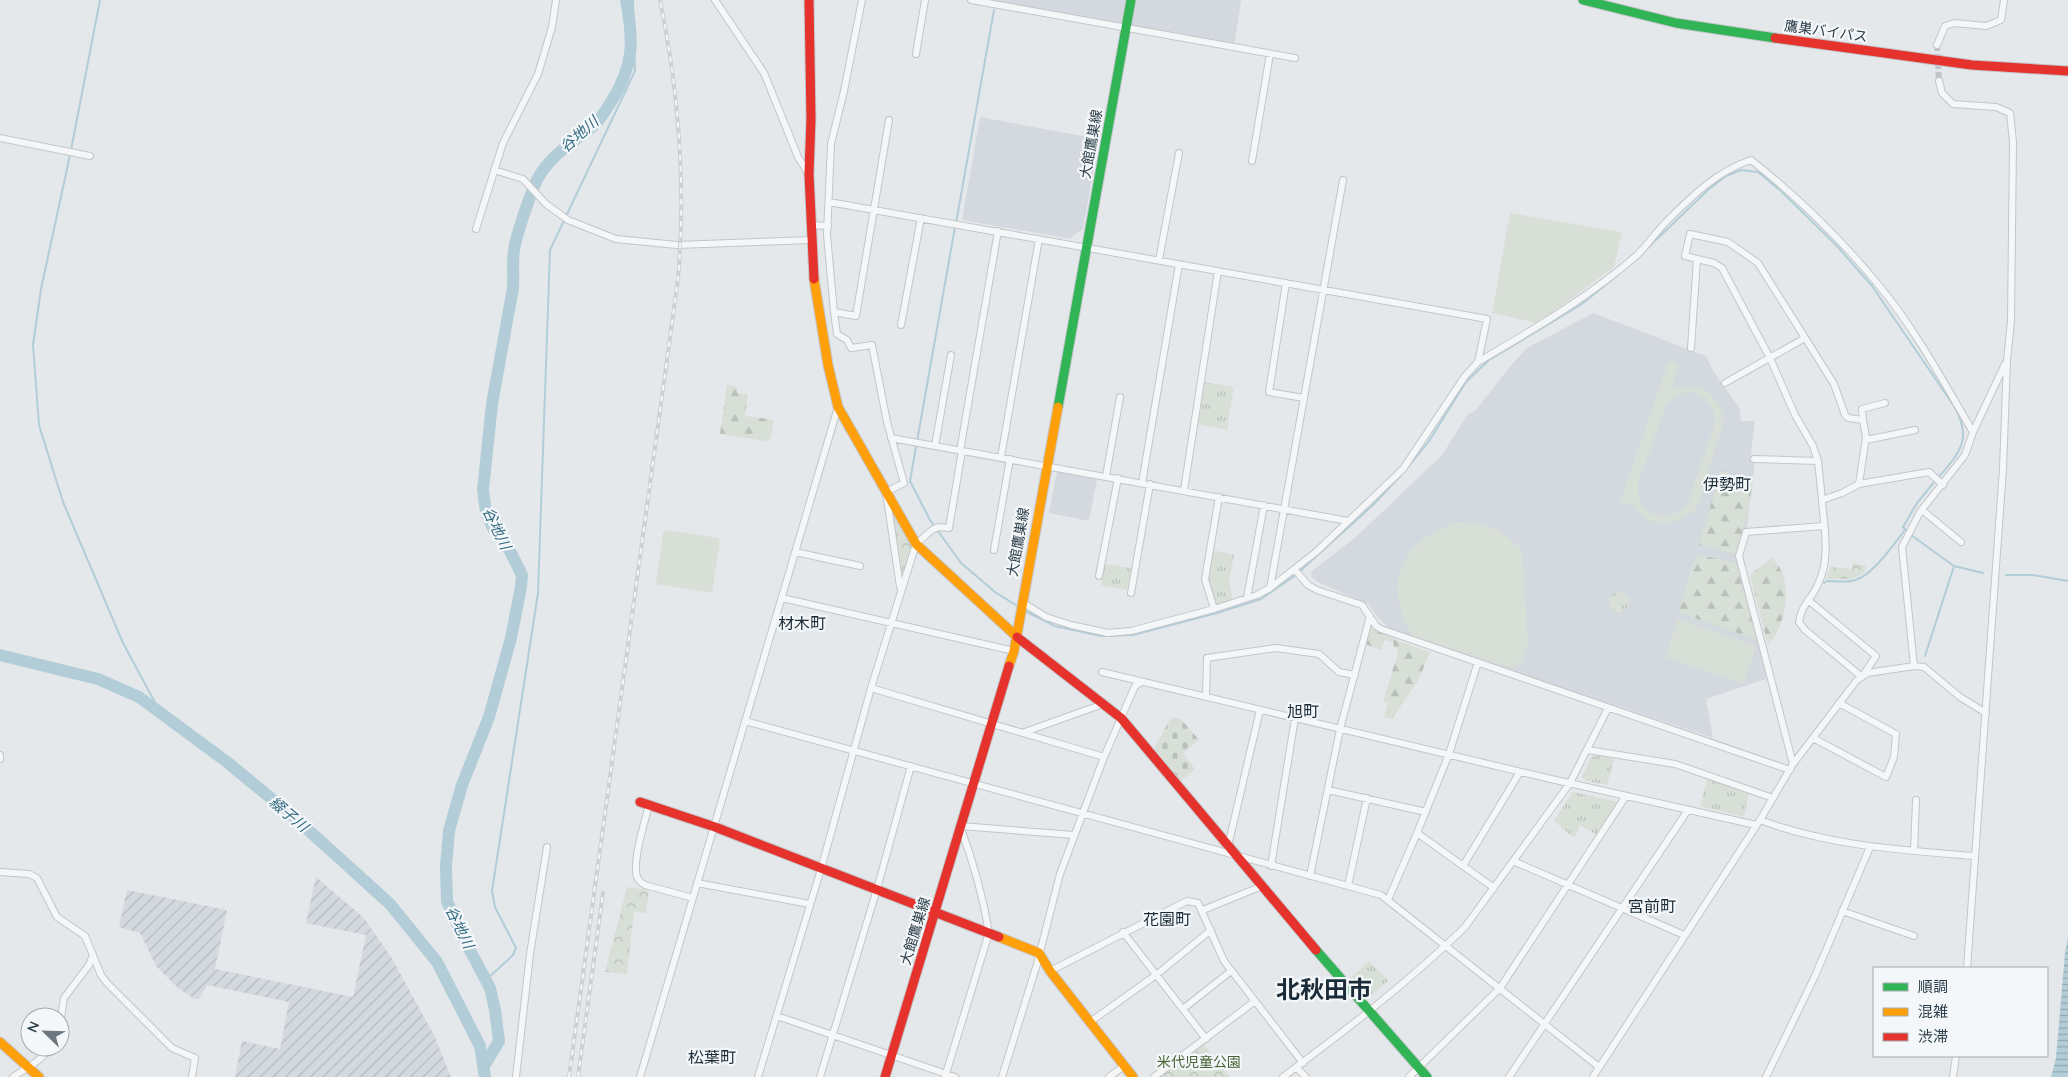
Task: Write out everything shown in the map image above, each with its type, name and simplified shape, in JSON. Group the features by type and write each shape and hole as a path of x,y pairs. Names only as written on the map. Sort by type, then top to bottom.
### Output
{"main road":[{"path":"809,0 811,119 809,174 814,279 818,306 838,407 886,492 916,544 1017,637 1121,718 1326,962 1427,1077"},
{"name":"大館鷹巣線","path":"885,1077 1014,651 1131,0"},
{"name":"鷹巣バイパス","path":"1582,0 1676,23 1972,65 2068,71"},
{"path":"644,803 715,827 821,869 936,911 1039,953 1050,971 1133,1077"},
{"path":"1,1043 39,1077"}],"street":[{"path":"476,229 503,143 538,74 552,27 556,0"},
{"path":"715,0 764,73 798,157 809,174"},
{"path":"862,0 844,91 830,144 828,226 837,334 847,340 851,348 872,344 891,438 904,483 886,492 901,589"},
{"path":"916,54 925,0"},
{"path":"971,0 1294,58"},
{"path":"1937,45 1945,26 1954,23 1986,26 2001,20 2004,0"},
{"path":"1252,162 1270,54"},
{"path":"1939,81 1942,93 1953,104 1996,107 2010,113 2013,142 2012,288 2003,469 1966,967"},
{"path":"834,312 856,316 889,120"},
{"path":"0,138 90,156"},
{"path":"1160,260 1179,153"},
{"path":"1021,606 1071,626 1108,633 1131,630 1214,609 1270,588 1297,572 1403,469 1465,376 1478,362 1597,288 1636,256 1665,223 1711,180 1732,166 1751,160 1798,200 1846,248 1882,288 1974,432"},
{"path":"494,170 523,179 546,204 568,220 616,239 677,245 812,240"},
{"path":"1270,588 1343,180"},
{"path":"829,202 1487,319 1478,362"},
{"path":"901,325 920,218"},
{"path":"812,225 828,226"},
{"path":"758,1077 821,869 871,688 916,544 935,528 949,528 998,231"},
{"path":"1862,677 1805,630 1799,622 1800,611 1818,585 1826,560 1818,461 1813,446 1795,415 1770,358 1722,268 1714,263 1685,256 1690,234 1728,242 1758,263 1834,384 1844,415 1848,418 1863,420"},
{"path":"1001,457 1039,239"},
{"path":"1691,348 1697,259"},
{"path":"1142,483 1179,264"},
{"path":"1184,490 1218,271"},
{"path":"1286,283 1268,392 1304,398"},
{"path":"1725,383 1805,338"},
{"path":"934,446 951,355"},
{"path":"1914,666 1902,547 1922,510 1965,455 2007,360"},
{"path":"1106,476 1120,397"},
{"path":"1859,484 1866,440 1862,409 1885,403"},
{"path":"640,1077 838,407"},
{"path":"1866,440 1915,430"},
{"path":"891,438 1348,521"},
{"path":"994,550 1010,459"},
{"path":"1754,459 1818,461"},
{"path":"1822,500 1842,493 1859,484 1905,475 1930,472 1942,483"},
{"path":"1099,576 1118,478"},
{"path":"1131,593 1150,484"},
{"path":"1214,609 1205,579 1219,497"},
{"path":"1247,598 1264,505"},
{"path":"1922,510 1961,542"},
{"path":"1791,767 1739,556 1746,532 1824,526"},
{"path":"795,552 860,566"},
{"path":"1297,572 1317,590 1362,605 1376,626 1381,629 1608,708 1791,767"},
{"path":"782,598 1014,651"},
{"path":"1808,600 1876,656 1862,677"},
{"path":"1310,876 1340,729 1370,615"},
{"path":"1206,697 1208,658 1222,655 1276,648 1319,654 1339,672 1355,675"},
{"path":"1388,900 1449,754 1478,662"},
{"path":"1593,1077 1774,798 1791,767 1857,680 1868,673 1914,666 1924,667 1960,697 1986,713"},
{"path":"1102,672 1520,772 1688,810 1780,827 1870,847 1974,856"},
{"path":"1002,1077 1039,953 1055,890 1082,812 1135,686 1144,682"},
{"path":"871,688 1104,757"},
{"path":"1813,738 1886,776 1894,757 1896,734 1839,703"},
{"path":"1022,733 1103,704"},
{"path":"1283,1077 1370,1010 1465,927 1570,783 1608,708"},
{"path":"1228,846 1260,710"},
{"path":"1270,866 1295,718"},
{"path":"745,721 974,782 1270,866 1382,895 1599,1067"},
{"path":"1588,750 1675,764 1774,798"},
{"path":"820,1077 877,889 911,766"},
{"path":"1463,866 1520,772"},
{"path":"1328,790 1426,812"},
{"path":"1409,1077 1500,988 1626,796"},
{"path":"1348,886 1367,798"},
{"path":"1914,851 1916,800"},
{"path":"644,803 637,876 640,882 693,898"},
{"path":"1508,1077 1546,1024 1688,810"},
{"path":"946,1076 988,933 985,909 977,878 960,826 1074,835"},
{"path":"1417,833 1494,888"},
{"path":"516,1077 530,954 547,847"},
{"path":"1766,1077 1815,976 1870,847"},
{"path":"1513,861 1684,935"},
{"path":"0,872 29,874 37,878 57,917 85,936 101,975 123,1000 172,1048 195,1058 192,1077"},
{"path":"697,883 810,904"},
{"path":"1203,910 1262,886"},
{"path":"1050,971 1123,932 1187,901 1198,903 1203,910 1224,961 1302,1063"},
{"path":"1842,911 1914,936"},
{"path":"1090,1022 1156,975 1211,930"},
{"path":"1123,932 1206,1039"},
{"path":"63,1007 64,998 89,964 93,955"},
{"path":"1183,1009 1231,971"},
{"path":"1154,1077 1255,1001"},
{"path":"777,1016 946,1076 955,1077"},
{"path":"13,1077 42,1057"},
{"path":"1953,1077 1956,1057"},
{"path":"1109,1077 1124,1066"},
{"path":"1296,1067 1306,1077"}],"shaded area":[{"path":"971,0 1241,0 1234,47"},
{"path":"980,117 1099,139 1083,229 1073,236 1072,239 962,220"},
{"path":"1593,313 1706,356 1714,372 1740,409 1741,421 1755,421 1750,461 1755,462 1747,527 1737,556 1769,678 1706,699 1713,738 1390,629 1378,618 1369,605 1318,582 1312,577 1311,572 1357,536 1442,455 1468,414 1475,411 1527,348"},
{"path":"1057,470 1097,478 1089,521 1049,513"},
{"path":"316,877 364,918 391,957 434,1035 451,1077 235,1077 242,1041 280,1049 289,1002 207,985 199,999 195,999 178,988 156,966 140,933 119,927 127,890 227,910 215,969 353,997 366,935 306,923"}],"green space":[{"path":"1510,213 1622,232 1614,267 1538,323 1492,313"},
{"path":"1669,361 1679,364 1670,390 1689,386 1705,390 1717,402 1724,420 1697,508 1680,520 1662,523 1653,522 1645,518 1632,501 1630,506 1620,502","holes":["1689,392 1695,393 1709,402 1712,407 1715,424 1688,503 1680,511 1671,515 1654,514 1647,510 1642,503 1638,494 1638,483 1666,405 1678,395"]},
{"path":"1204,382 1234,387 1227,430 1197,424"},
{"path":"727,385 737,387 737,393 748,394 745,416 774,420 771,438 767,441 720,434"},
{"path":"1721,470 1753,484 1744,529 1736,554 1699,545"},
{"path":"886,492 916,544 901,589"},
{"path":"1460,522 1488,526 1501,532 1522,550 1528,643 1522,662 1512,668 1412,636 1403,616 1398,598 1398,581 1402,565 1411,551 1423,539"},
{"path":"667,530 718,538 720,542 712,593 656,584 663,533"},
{"path":"1213,550 1234,555 1229,582 1233,599 1215,606 1208,580"},
{"path":"1696,554 1736,563 1757,640 1678,612"},
{"path":"1771,558 1779,566 1783,576 1786,588 1786,601 1780,626 1775,637 1768,645 1750,576"},
{"path":"1853,563 1866,566 1864,573 1852,579 1826,579 1830,567 1852,569"},
{"path":"1105,564 1131,568 1127,590 1101,585"},
{"path":"1619,592 1626,595 1629,602 1626,609 1619,612 1612,609 1609,602 1612,595"},
{"path":"1678,619 1756,646 1743,684 1665,657"},
{"path":"1370,621 1381,632 1406,644 1430,652 1419,679 1392,719 1384,717 1388,703 1383,702 1399,649 1393,647 1394,643 1385,640 1381,650 1365,644"},
{"path":"1171,718 1181,719 1199,740 1183,753 1195,769 1181,781 1154,748"},
{"path":"1600,755 1614,759 1607,785 1587,781 1582,777 1591,757"},
{"path":"1707,779 1749,792 1744,817 1700,806"},
{"path":"1573,792 1619,802 1597,835 1580,825 1574,838 1554,821"},
{"path":"627,887 649,890 646,913 634,912 627,974 605,972"},
{"path":"1369,961 1388,981 1365,1000 1348,980"},
{"name":"米代児童公園","path":"1202,1042 1230,1077 1154,1077"}],"water":[{"path":"2068,937 2068,1077 2051,1077 2056,1058"}],"waterway":[{"path":"71,150 100,0"},
{"name":"谷地川","path":"483,1068 499,1041 495,1010 490,988 464,939 447,901 446,866 449,831 462,785 489,717 511,638 521,587 522,575 510,551 493,528 486,512 483,490 492,404 513,288 514,250 524,214 535,184 549,162 596,124 619,89 628,65 631,41 626,0"},
{"path":"486,980 513,955 516,948 495,907 492,891 538,593 550,250 635,71 633,0"},
{"path":"956,223 994,10"},
{"path":"70,155 41,289 33,345 39,425 63,502 123,643 159,710"},
{"path":"1632,263 1709,189 1726,176 1741,170 1758,172 1781,191 1837,246 1872,286 1954,406 1960,418 1963,436 1958,452 1938,478"},
{"path":"955,227 910,481 930,520 961,563 995,592 1019,607"},
{"path":"1299,572 1373,505 1405,471 1429,441 1466,382 1489,360 1582,304 1619,274"},
{"path":"1908,532 1903,527 1917,503 1935,481"},
{"path":"1824,583 1827,581 1849,581 1862,577 1882,559 1905,530"},
{"path":"1911,535 1954,566 1983,573"},
{"path":"1925,656 1954,566"},
{"path":"1025,611 1055,626 1101,636 1133,635 1217,613 1261,599 1296,575"},
{"path":"2006,575 2033,575 2068,581"},
{"name":"綴子川","path":"0,655 98,679 139,697 227,762 295,818 390,904 437,962 480,1046 485,1077"}],"tunnel":[{"path":"1937,45 1939,81"}],"railway":[{"path":"569,1077 678,279 681,209 679,139 672,70 660,0"},
{"path":"578,1077 603,893"}],"traffic: fast":[{"path":"1058,407 1131,0"},
{"path":"1583,0 1676,23 1775,38"},
{"path":"1316,950 1427,1077"}],"traffic: slow":[{"path":"814,279 828,365 838,407 916,544 1017,637"},
{"path":"1009,666 1014,651 1058,407"},
{"path":"999,937 1039,953 1050,971 1133,1077"},
{"path":"0,1042 39,1077"}],"traffic: jam":[{"path":"809,0 811,119 809,174 814,279"},
{"path":"1775,38 1972,65 2068,71"},
{"path":"1017,637 1121,718 1316,950"},
{"path":"885,1077 1009,666"},
{"path":"640,802 715,827 999,937"}],"district":[{"name":"伊勢町","path":"1727,484"},
{"name":"材木町","path":"802,623"},
{"name":"旭町","path":"1303,711"},
{"name":"宮前町","path":"1652,906"},
{"name":"花園町","path":"1167,919"},
{"name":"北秋田市","path":"1324,989"},
{"name":"松葉町","path":"712,1057"}]}
